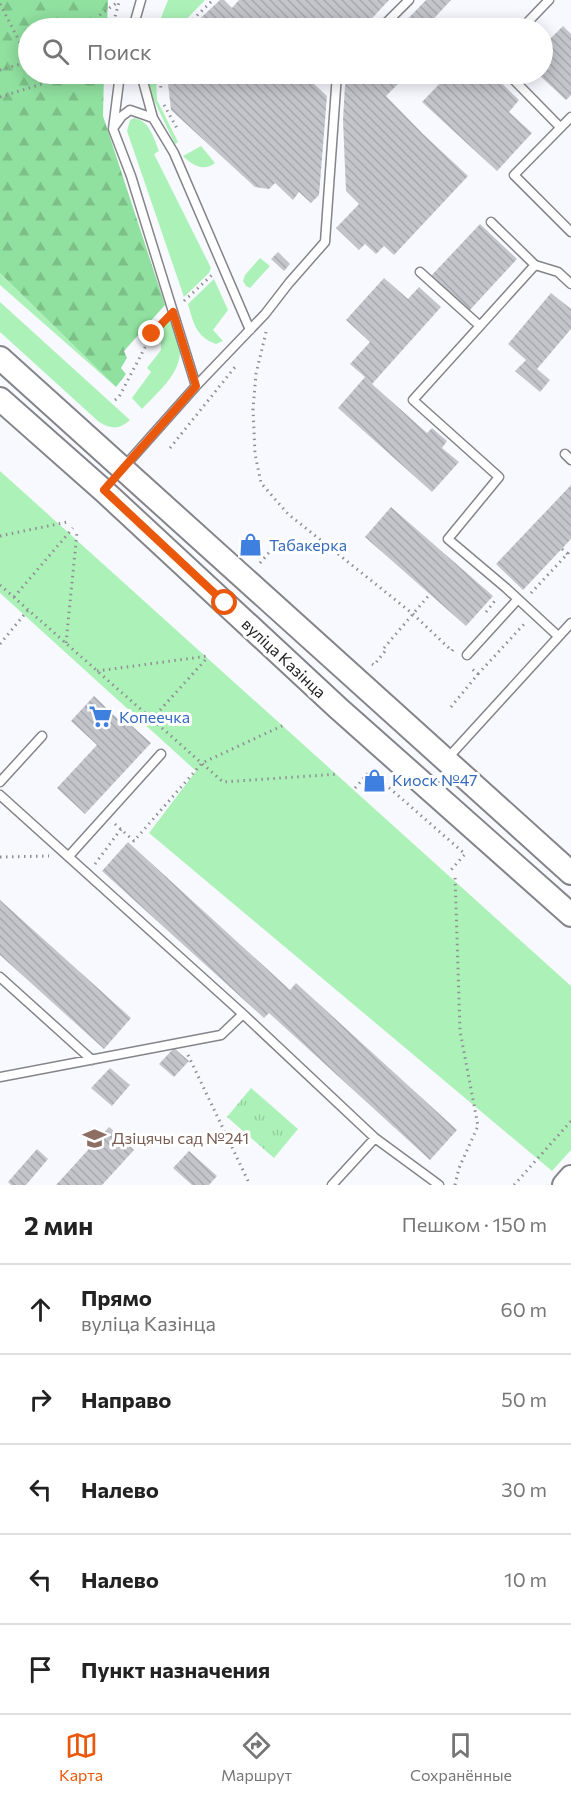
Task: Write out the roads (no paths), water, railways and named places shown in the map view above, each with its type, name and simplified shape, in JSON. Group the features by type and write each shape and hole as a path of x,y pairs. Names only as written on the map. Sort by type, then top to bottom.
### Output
{"main road":[{"name":"вуліца Казінца","path":"0,358 571,873"},
{"name":"вуліца Казінца","path":"0,399 104,490 312,684 571,915"},
{"path":"104,490 123,468"},
{"path":"424,785 446,760"},
{"path":"564,1185 571,1177"}],"lane":[{"path":"136,18 141,0"},
{"path":"391,18 409,0"},
{"path":"532,18 549,0"},
{"path":"119,84 113,129 131,176 196,386"},
{"path":"144,84 153,118 174,153 250,330"},
{"path":"123,468 196,386 250,330 325,242 336,84"},
{"path":"518,84 560,127"},
{"path":"113,129 122,116 130,110 153,118"},
{"path":"571,117 514,175 571,232"},
{"path":"491,222 535,265 558,272 571,284"},
{"path":"535,265 413,400 499,477 448,539 558,636"},
{"path":"420,272 480,326"},
{"path":"467,655 520,601"},
{"path":"446,760 571,622"},
{"path":"0,782 42,736"},
{"path":"69,856 161,754"},
{"path":"0,795 243,1014 375,1138 439,1185"},
{"path":"0,977 92,1060"},
{"path":"0,1077 221,1035 243,1014"},
{"path":"332,1185 375,1138"}],"place":[{"name":"Табакерка","path":"251,545"},
{"name":"Копеечка","path":"101,717"},
{"name":"Киоск №47","path":"374,780"},
{"name":"Дзіцячы сад №241","path":"94,1138"}]}
